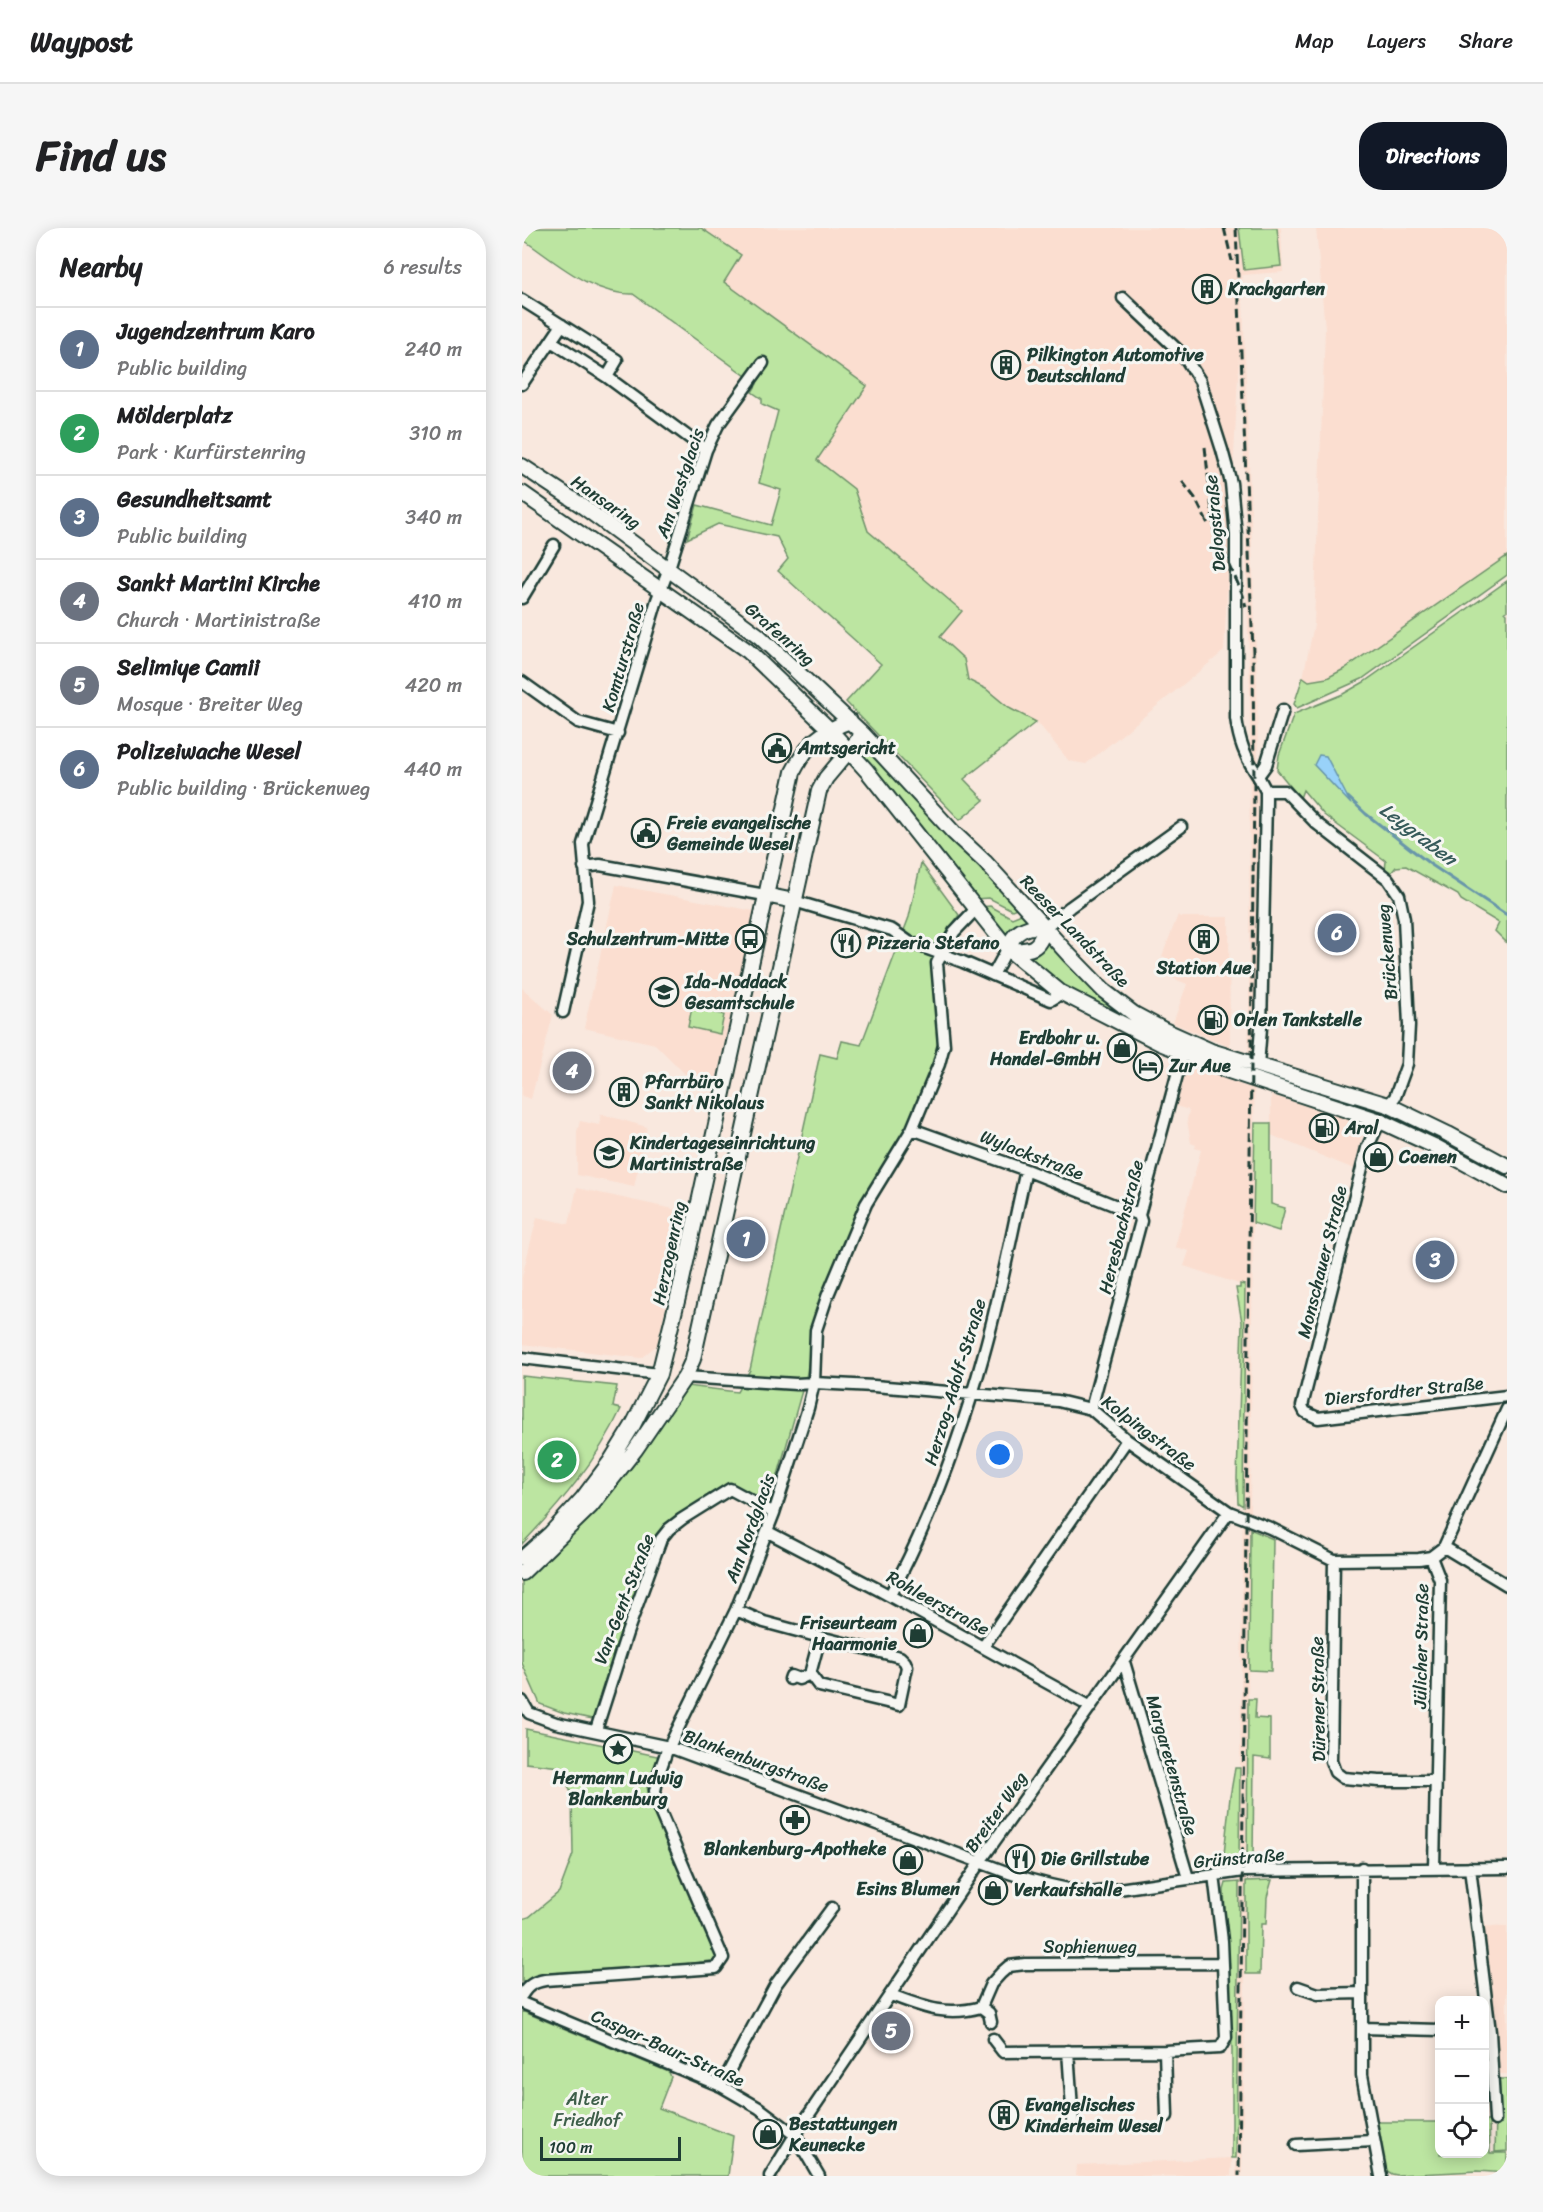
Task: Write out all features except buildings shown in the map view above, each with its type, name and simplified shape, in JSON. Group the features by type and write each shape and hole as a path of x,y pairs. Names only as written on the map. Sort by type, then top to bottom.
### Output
{"main road":[{"name":"Hansaring","path":"522,466 669,568"},
{"path":"522,493 661,589"},
{"name":"Grafenring","path":"669,568 759,636 862,734"},
{"name":"Grafenring","path":"661,589 748,651 848,750"},
{"path":"829,729 850,721"},
{"name":"Herzogenring","path":"522,1559 550,1534 583,1498 610,1462 633,1425 659,1374 681,1285 793,772 801,756 814,740 829,729"},
{"path":"522,1573 591,1506 685,1377 693,1359 819,791 826,777 862,734"},
{"name":"Reeser Landstraße","path":"862,734 1104,991 1134,1014 1180,1038 1211,1050 1388,1105 1507,1166"},
{"path":"848,750 1009,950 1060,992 1183,1053 1257,1081 1380,1120 1434,1146 1507,1186"},
{"path":"826,777 845,768 867,771"},
{"path":"765,895 794,902"},
{"path":"1030,927 1044,928 1042,939 1032,949 1009,950 1011,940 1016,933 1030,927"},
{"path":"1257,1081 1258,1065"},
{"path":"1380,1120 1388,1105"},
{"path":"659,1374 685,1377"}],"street":[{"name":"Delogstraße","path":"1123,298 1184,356 1200,381 1213,414 1230,483 1236,535 1236,718 1239,740 1244,753 1266,791 1262,1028 1258,1065"},
{"path":"522,300 617,360 607,377"},
{"path":"522,384 562,325"},
{"path":"551,341 607,377 706,450"},
{"name":"Am Westglacis","path":"661,589 706,450 718,425 763,363"},
{"path":"522,598 554,545"},
{"name":"Komturstraße","path":"563,1012 588,901 583,844 661,589"},
{"path":"522,682 578,722 618,733"},
{"path":"1258,776 1266,765 1282,710"},
{"name":"Brückenweg","path":"1266,791 1286,791 1316,823 1388,879 1399,895 1404,919 1409,1025 1407,1065 1395,1097 1388,1105"},
{"path":"1044,928 1181,827"},
{"path":"584,867 600,865 765,895"},
{"path":"794,902 892,930 909,942 1051,1000 1056,997"},
{"name":"Am Nordglacis","path":"522,1995 535,1982 716,1968 723,1958 658,1807 655,1791 658,1776 671,1743 736,1610 768,1532 808,1408 814,1383 816,1330 827,1297 866,1204 912,1129 939,1064 944,1045 938,963 954,932 975,910"},
{"path":"993,975 1009,950"},
{"name":"Heresbachstraße","path":"1092,1408 1141,1221 1139,1215 1183,1053"},
{"name":"Monschauer Straße","path":"1305,1412 1302,1406 1364,1159 1380,1120"},
{"name":"Wylackstraße","path":"912,1129 1026,1170 1139,1215"},
{"name":"Herzog-Adolf-Straße","path":"890,1595 915,1548 955,1449 987,1342 1026,1170"},
{"path":"522,1358 659,1374"},
{"name":"Kolpingstraße","path":"685,1377 874,1386 1058,1401 1092,1408 1127,1440 1229,1512 1270,1528 1334,1560 1431,1557"},
{"name":"Diersfordter Straße","path":"1305,1412 1318,1418 1507,1396"},
{"name":"Jülicher Straße","path":"1434,1868 1440,1580 1431,1557 1444,1547 1507,1409"},
{"path":"983,1647 1127,1440"},
{"name":"Van-Gent-Straße","path":"596,1730 648,1572 661,1539 669,1529 699,1507 730,1489 774,1513"},
{"name":"Breiter Weg","path":"770,2176 795,2135 980,1862 1229,1512"},
{"name":"Rohleerstraße","path":"768,1532 890,1595 1090,1707"},
{"path":"1444,1547 1507,1585"},
{"name":"Dürener Straße","path":"1334,1560 1331,1761 1335,1772 1343,1778 1379,1781 1435,1781"},
{"path":"736,1610 764,1622 900,1657 908,1667 899,1705 819,1686 810,1674"},
{"path":"810,1674 820,1637"},
{"name":"Margaretenstraße","path":"1124,1662 1188,1878"},
{"path":"790,1679 791,1676 799,1679 810,1674"},
{"name":"Blankenburgstraße","path":"522,1701 526,1717 671,1743 980,1862"},
{"name":"Grünstraße","path":"980,1862 1039,1883 1091,1893 1243,1871 1507,1868"},
{"path":"1362,1868 1362,2075 1380,2176"},
{"path":"1470,1868 1483,1996"},
{"path":"993,2039 1003,2052 1217,2049 1225,2042 1223,1963 1214,1875"},
{"path":"721,2086 776,1984 832,1908"},
{"name":"Sophienweg","path":"981,2007 991,1984 1009,1966 1223,1963"},
{"path":"1298,1987 1318,1994 1362,1993"},
{"path":"891,1995 931,2010 964,2012 981,2007 989,2013 991,2022"},
{"name":"Caspar-Baur-Straße","path":"522,2003 721,2086 759,2108 795,2135"},
{"path":"1362,2028 1435,2030"},
{"path":"1165,2050 1167,2116"},
{"path":"1489,2050 1495,2120"},
{"path":"1068,2051 1073,2123"},
{"path":"795,2135 819,2176"},
{"path":"1296,2145 1373,2141"}],"shaded area":[{"path":"701,228 1281,228 1283,272 1242,275 1258,756 1242,2176 1236,2176 1245,1286 1184,1266 1189,1251 1175,1247 1201,1150 1195,1148 1196,1145 1191,1143 1187,1120 1189,1110 1172,1105 1183,1064 1247,1087 1250,701 1239,357 1224,651 1086,764 1069,761 1038,723 1009,708 986,689 968,680 964,659 940,637 961,611 868,531 854,489 817,460 867,386 723,281 741,255"},
{"path":"1316,228 1507,228 1507,556 1344,669 1327,678 1309,681 1303,677 1314,625 1325,329"},
{"name":"Ida-Noddack Gesamtschule","path":"616,885 754,911 716,1080 685,1074 655,1044 584,1028"},
{"path":"1178,915 1180,917 1229,917 1230,1047 1173,1023 1187,984 1170,977 1176,962 1162,956"},
{"path":"522,988 553,1015 531,1099 522,1096"},
{"path":"1271,1095 1359,1123 1362,1135 1354,1169 1271,1135"},
{"name":"Kindertageseinrichtung Martinistraße","path":"601,1114 647,1127 634,1187 577,1175 577,1132 580,1121 599,1125"},
{"path":"577,1188 687,1212 657,1345 641,1358 522,1344 522,1277 537,1217 569,1224"},
{"path":"1481,1926 1507,1927 1507,2074 1497,2074 1497,2041"},
{"path":"1232,2158 1231,2176 1076,2176 1077,2165"}],"green space":[{"path":"522,228 701,228 741,255 724,282 867,386 817,460 854,489 868,531 962,611 940,637 964,659 968,680 986,689 1009,708 1036,722 964,779 984,800 960,820 846,702 881,664 778,571 788,559 777,537 718,524 687,539 697,505 771,525 781,490 759,483 778,411 762,404 762,399 752,392 757,384 633,294 603,289 574,275 522,239"},
{"path":"1239,228 1277,228 1281,266 1244,270"},
{"path":"1507,556 1507,575 1362,679 1297,708 1294,704 1303,677 1309,681 1327,678 1344,669"},
{"path":"1507,581 1507,611 1505,612 1507,614 1507,943 1495,931 1499,923 1461,900 1458,895 1406,866 1396,867 1390,874 1385,871 1386,861 1324,815 1303,790 1300,798 1277,770 1279,755 1294,714 1343,694 1364,682"},
{"path":"868,748 1019,907 1012,910 989,898 974,899 860,754"},
{"path":"921,863 959,915 936,948 932,960 938,1025 937,1050 932,1073 909,1127 862,1202 812,1330 807,1373 770,1503 730,1485 666,1529 597,1720 564,1713 540,1704 522,1663 522,1581 598,1506 687,1386 737,1392 750,1370 820,1054 837,1058 842,1041 861,1045 909,917"},
{"path":"990,906 1012,918 1024,913 1030,920 1005,938 979,907"},
{"path":"1050,941 1140,1023 1138,1026 1063,987 1025,956 1042,948"},
{"path":"692,1007 724,1015 720,1034 688,1027"},
{"path":"1255,1123 1271,1123 1271,1204 1285,1208 1279,1231 1253,1223"},
{"path":"1240,1284 1245,1285 1243,1506 1238,1503 1237,1478 1242,1322 1236,1288 1240,1288"},
{"path":"522,1376 617,1386 613,1407 621,1409 601,1446 577,1481 522,1544"},
{"path":"1250,1529 1273,1539 1271,1671 1249,1670"},
{"path":"1248,1699 1256,1699 1255,1718 1270,1719 1270,1759 1254,1757 1253,1860 1247,1861"},
{"path":"526,1729 662,1757 646,1784 660,1827 719,1960 522,1982 522,1919 529,1917 559,1892 573,1854 572,1795 560,1767 526,1763"},
{"path":"1235,1768 1240,1768 1239,1862 1223,1864 1230,1797"},
{"path":"1272,1880 1267,1897 1266,1924 1261,1924 1260,1974 1246,1974 1246,1881"},
{"path":"1239,1882 1236,2158 1232,2158 1232,2050 1224,1890 1226,1883"},
{"name":"Alter Friedhof","path":"522,2011 669,2072 671,2077 659,2108 733,2136 728,2176 522,2176"},
{"path":"1497,2079 1507,2079 1507,2151 1495,2152"},
{"path":"1489,2121 1490,2153 1507,2153 1507,2173 1477,2171 1392,2174 1384,2169 1375,2122 1435,2122 1435,2158 1489,2158"}],"water":[{"path":"1319,755 1326,756 1351,804 1314,765"}],"waterway":[{"name":"Leygraben","path":"1348,797 1430,864 1507,915"}],"railway":[{"path":"1224,228 1232,261"},
{"path":"1236,228 1253,652 1254,787 1239,2176"},
{"path":"1205,447 1214,530 1243,595 1246,607"},
{"path":"1182,481 1195,498 1209,526"}],"place":[{"name":"Krachgarten","path":"1207,289"},
{"name":"Pilkington Automotive Deutschland","path":"1006,365"},
{"name":"Amtsgericht","path":"777,748"},
{"name":"Freie evangelische Gemeinde Wesel","path":"646,833"},
{"name":"Polizeiwache Wesel","path":"1337,933"},
{"name":"Schulzentrum-Mitte","path":"750,939"},
{"name":"Station Aue","path":"1204,939"},
{"name":"Pizzeria Stefano","path":"846,943"},
{"name":"Ida-Noddack Gesamtschule","path":"664,992"},
{"name":"Orlen Tankstelle","path":"1213,1020"},
{"name":"Erdbohr u. Handel-GmbH","path":"1122,1048"},
{"name":"Zur Aue","path":"1148,1066"},
{"name":"Sankt Martini Kirche","path":"572,1071"},
{"name":"Pfarrbüro Sankt Nikolaus","path":"624,1092"},
{"name":"Aral","path":"1324,1128"},
{"name":"Kindertageseinrichtung Martinistraße","path":"609,1153"},
{"name":"Coenen","path":"1378,1157"},
{"name":"Jugendzentrum Karo","path":"746,1239"},
{"name":"Gesundheitsamt","path":"1435,1260"},
{"name":"Mölderplatz","path":"557,1460"},
{"name":"Friseurteam Haarmonie","path":"918,1633"},
{"name":"Hermann Ludwig Blankenburg","path":"618,1749"},
{"name":"Blankenburg-Apotheke","path":"795,1820"},
{"name":"Die Grillstube","path":"1020,1859"},
{"name":"Esins Blumen","path":"908,1860"},
{"name":"Verkaufshalle","path":"993,1890"},
{"name":"Selimiye Camii","path":"891,2031"},
{"name":"Evangelisches Kinderheim Wesel","path":"1004,2115"},
{"name":"Bestattungen Keunecke","path":"768,2134"}]}
